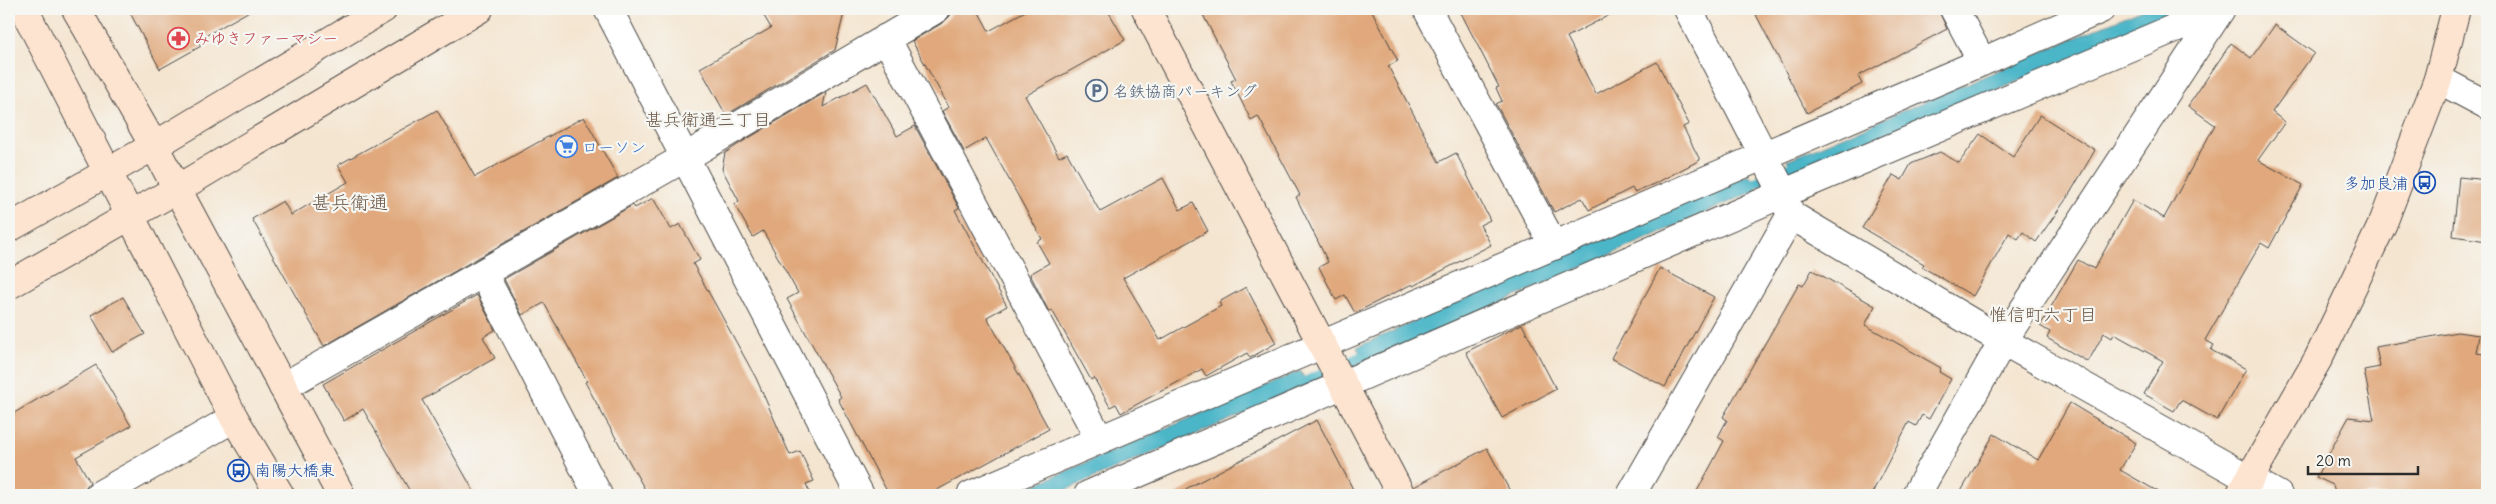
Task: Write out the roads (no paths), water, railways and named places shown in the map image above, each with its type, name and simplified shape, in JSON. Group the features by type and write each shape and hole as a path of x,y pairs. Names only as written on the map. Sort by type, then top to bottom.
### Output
{"street":[{"path":"24,9 234,418 280,495"},
{"path":"76,9 154,146 341,495"},
{"path":"9,228 154,146 383,9"},
{"path":"9,285 177,189 479,9"},
{"path":"608,9 860,495"},
{"path":"284,388 686,157 936,9"},
{"path":"1146,9 1401,495"},
{"path":"1427,9 1554,246"},
{"path":"1688,9 1766,158 1784,198 2003,341 2244,487 2278,495"},
{"path":"1954,9 1982,62"},
{"path":"972,495 1100,440 1323,349 1554,246 1766,158 2101,9"},
{"path":"1088,495 1123,489 1340,381 1784,198 2221,9"},
{"path":"1916,495 2003,341 2221,9"},
{"path":"2244,487 2318,359 2383,224 2438,79 2456,9"},
{"path":"886,38 1100,440"},
{"path":"2438,79 2487,106"},
{"path":"1630,495 1784,198"},
{"path":"483,273 598,495"},
{"path":"99,495 234,418"}],"water":[{"path":"2143,9 2190,9 1796,175 1787,160"},
{"path":"1749,174 1757,190 1365,363 1357,347"},
{"path":"1300,371 1309,386 1054,495 1011,495"}],"waterway":[{"path":"1739,189 1805,162"},
{"path":"1294,387 1375,351"}],"place":[{"name":"みゆきファーマシー","path":"178,38"},
{"name":"名鉄協商パーキング","path":"1097,91"},
{"name":"ローソン","path":"566,147"},
{"name":"多加良浦","path":"2424,183"},
{"name":"南陽大橋東","path":"239,470"}],"district":[{"name":"甚兵衛通三丁目","path":"708,119"},
{"name":"甚兵衛通","path":"350,202"},
{"name":"惟信町六丁目","path":"2043,314"}]}
